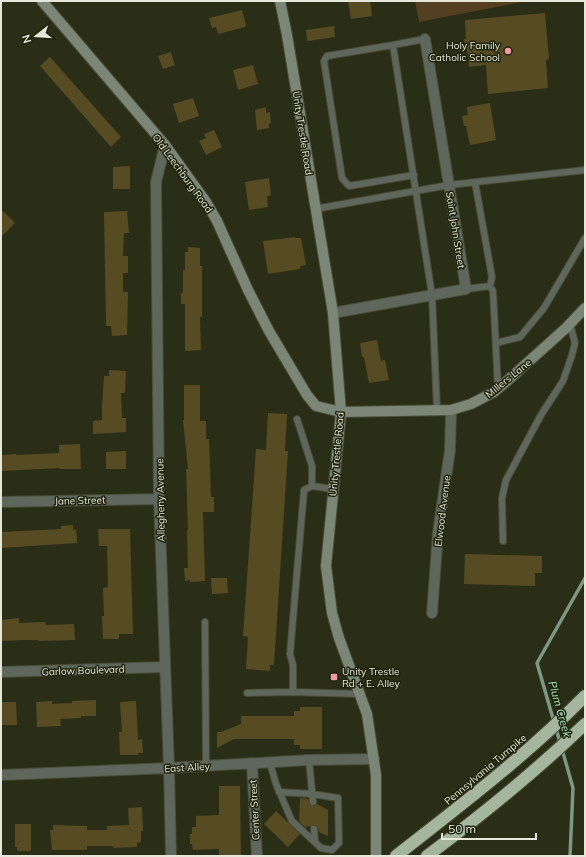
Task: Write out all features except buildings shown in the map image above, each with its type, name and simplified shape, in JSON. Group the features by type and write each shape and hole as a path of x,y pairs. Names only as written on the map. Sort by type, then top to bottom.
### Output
{"highway":[{"name":"Pennsylvania Turnpike","path":"396,856 482,788 561,720 585,696"},
{"path":"427,856 522,782 585,724"}],"street":[{"name":"Old Leechburg Road","path":"42,1 165,145 206,202 218,221 248,290 268,331 307,395 316,406 340,412"},
{"name":"Unity Trestle Road","path":"280,1 287,35 333,313 340,412 326,566 332,613 338,638 367,714 376,775 376,856"},
{"name":"Saint John Street","path":"425,38 466,289"},
{"name":"Allegheny Avenue","path":"165,145 156,182 159,499 170,768 171,856"},
{"path":"333,313 466,289"},
{"name":"Millers Lane","path":"340,412 451,410 482,399 498,388 570,324 585,308"},
{"name":"Elwood Avenue","path":"432,613 438,533 450,450 451,410"},
{"name":"Jane Street","path":"1,502 159,499"},
{"name":"Garlow Boulevard","path":"1,672 165,667"},
{"name":"East Alley","path":"1,775 170,768 309,760 374,759"},
{"name":"Center Street","path":"252,764 257,856"}],"lane":[{"path":"414,175 349,186 342,178 324,60 327,56 425,38"},
{"path":"393,45 432,294 437,410"},
{"path":"315,209 449,185 585,170"},
{"path":"475,182 492,277 490,286 493,291 498,388"},
{"path":"496,343 520,337 544,308 585,238"},
{"path":"466,289 490,286"},
{"path":"503,541 502,498 506,480 538,420 563,381 572,355 574,342 570,324"},
{"path":"297,419 312,466 312,486"},
{"path":"293,692 293,665 290,654 304,490 312,486 333,490"},
{"path":"205,622 206,766"},
{"path":"247,693 293,692 360,694"},
{"path":"309,760 313,802"},
{"path":"270,763 279,792 292,822 321,848 332,850 339,843 338,798 312,794 279,792"},
{"path":"314,829 315,842"}],"shaded area":[{"path":"415,1 527,1 419,22"}],"waterway":[{"name":"Plum Creek","path":"554,722 537,663 585,578"},
{"name":"Plum Creek","path":"556,728 560,743"},
{"name":"Plum Creek","path":"562,749 573,788 570,856"}],"place":[{"name":"Holy Family Catholic School","path":"508,51"},
{"name":"Unity Trestle Rd + E. Alley","path":"334,677"}]}
